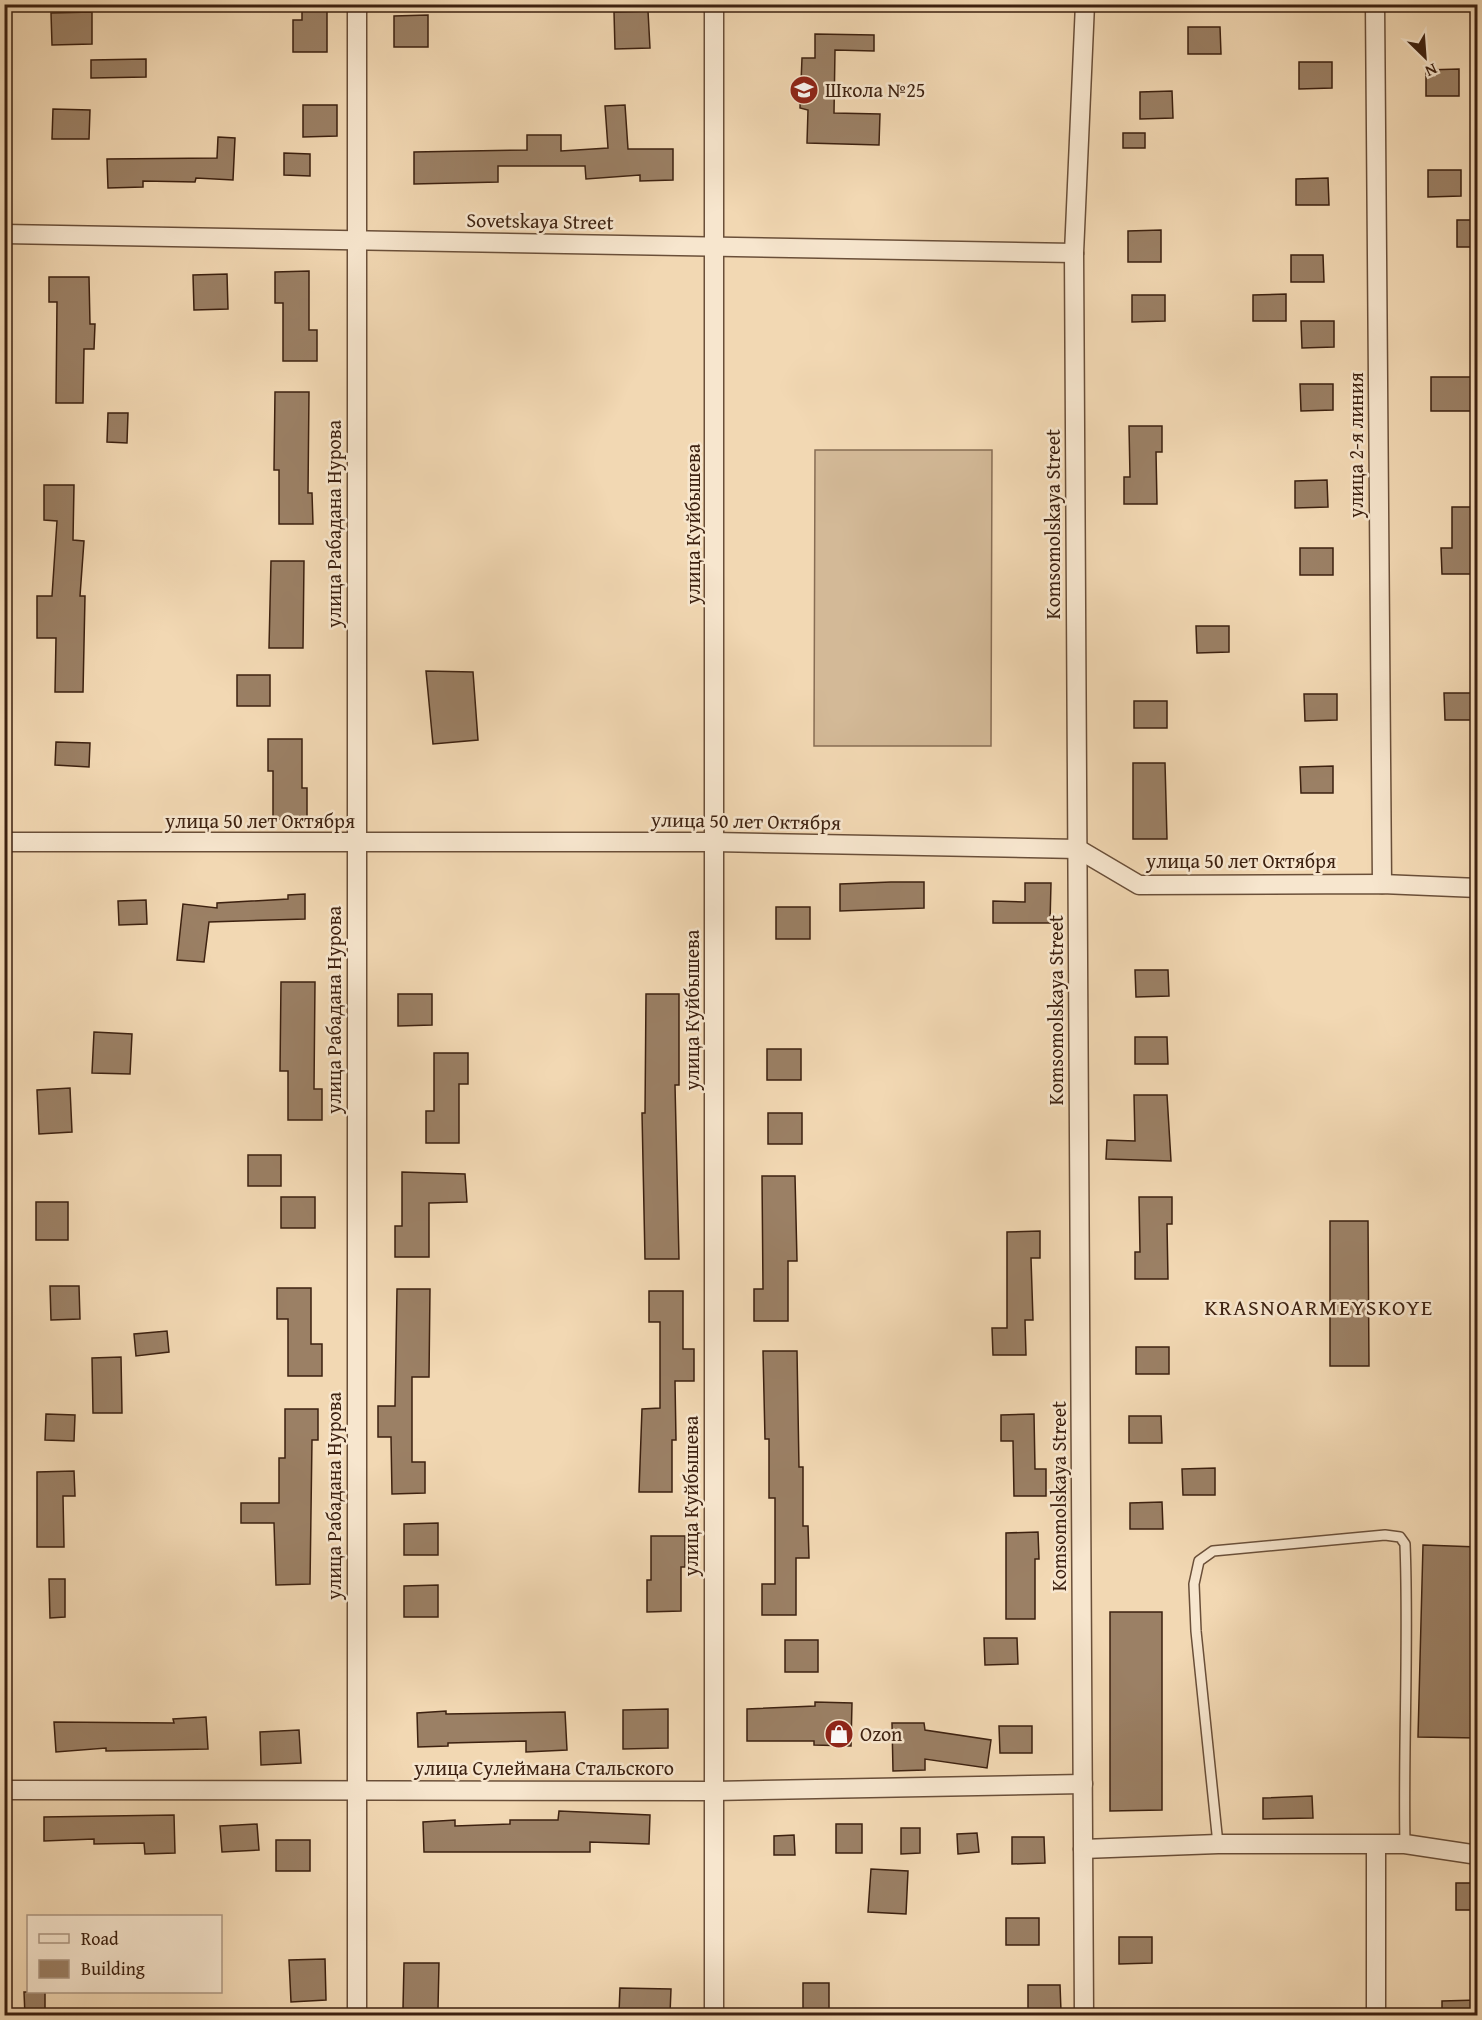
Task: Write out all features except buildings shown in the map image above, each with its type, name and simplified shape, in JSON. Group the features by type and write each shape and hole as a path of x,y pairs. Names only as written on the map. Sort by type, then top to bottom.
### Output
{"street":[{"name":"улица Рабадана Нурова","path":"357,4 357,2016"},
{"name":"улица Куйбышева","path":"714,4 716,246 714,2016"},
{"name":"Komsomolskaya Street","path":"1084,2016 1074,253 1085,4"},
{"name":"улица 2-я линия","path":"1375,4 1382,884"},
{"name":"Sovetskaya Street","path":"4,234 1074,253"},
{"name":"улица 50 лет Октября","path":"4,842 356,844 714,842 1078,849 1139,885 1382,884 1478,888"},
{"name":"улица Сулеймана Стальского","path":"4,1790 713,1791 1083,1784"},
{"path":"1083,1849 1218,1844 1405,1844 1478,1855"},
{"path":"1376,1845 1376,2016"}],"lane":[{"path":"1218,1844 1196,1631 1194,1584 1199,1561 1212,1551 1385,1535 1400,1536 1405,1544 1408,1624 1405,1844"}],"shaded area":[{"path":"815,450 992,450 991,746 814,746"}],"place":[{"name":"Школа №25","path":"804,90"},
{"name":"Ozon","path":"839,1734"}],"district":[{"name":"KRASNOARMEYSKOYE","path":"1319,1307"}]}
